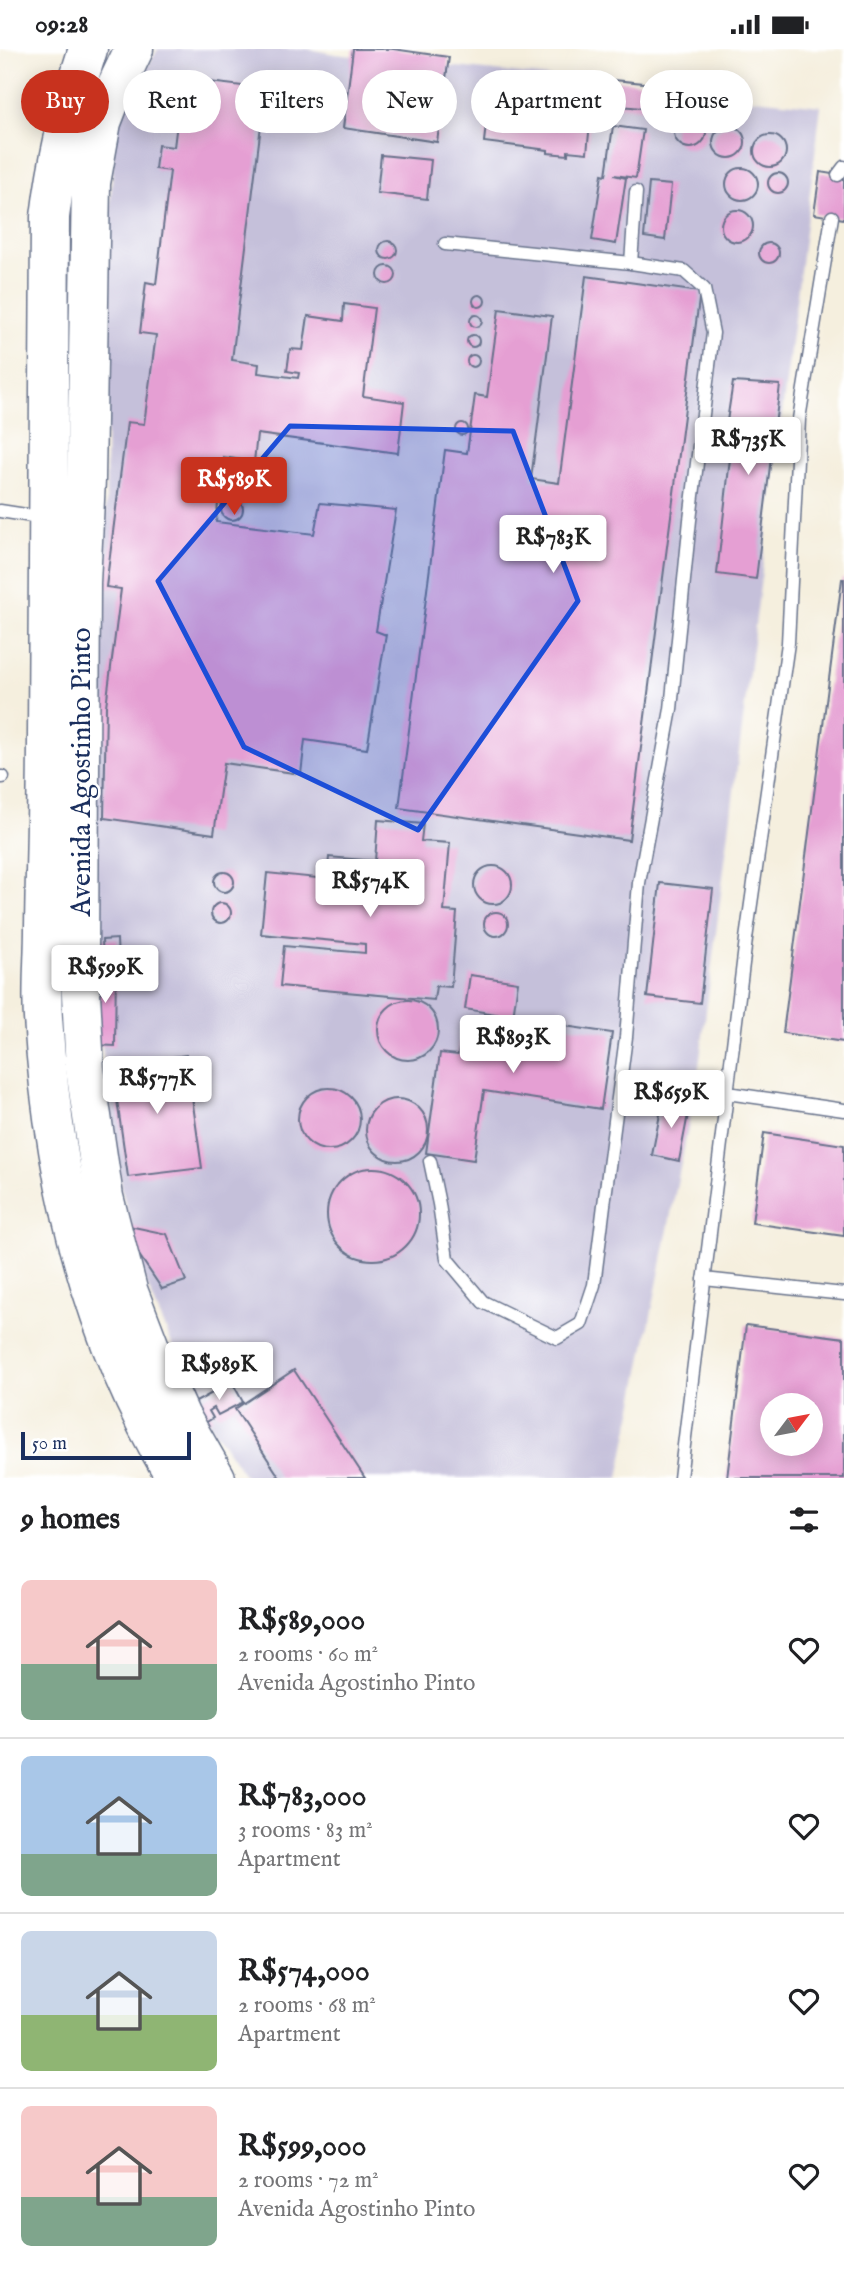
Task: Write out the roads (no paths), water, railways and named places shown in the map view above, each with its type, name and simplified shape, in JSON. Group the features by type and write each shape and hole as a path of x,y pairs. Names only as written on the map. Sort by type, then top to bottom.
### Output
{"main road":[{"name":"Avenida Agostinho Pinto","path":"88,49 68,110 54,179 50,217 47,758 42,1014 52,1121 68,1202 99,1314 131,1395 176,1478"},
{"name":"Avenida Agostinho Pinto","path":"134,49 102,122 91,183 86,479 81,596 79,955 85,1069 104,1197 128,1290 181,1417 216,1478"}],"lane":[{"path":"631,263 636,191"},
{"path":"680,1478 727,1093 788,643 799,419 832,217"},
{"path":"430,1161 447,1259 483,1302 557,1338 581,1324 594,1285 626,1037 639,883 671,709 713,333 704,289 684,271 445,244"},
{"path":"0,511 48,518"},
{"path":"727,1093 844,1110"},
{"path":"704,1279 844,1294"}]}
